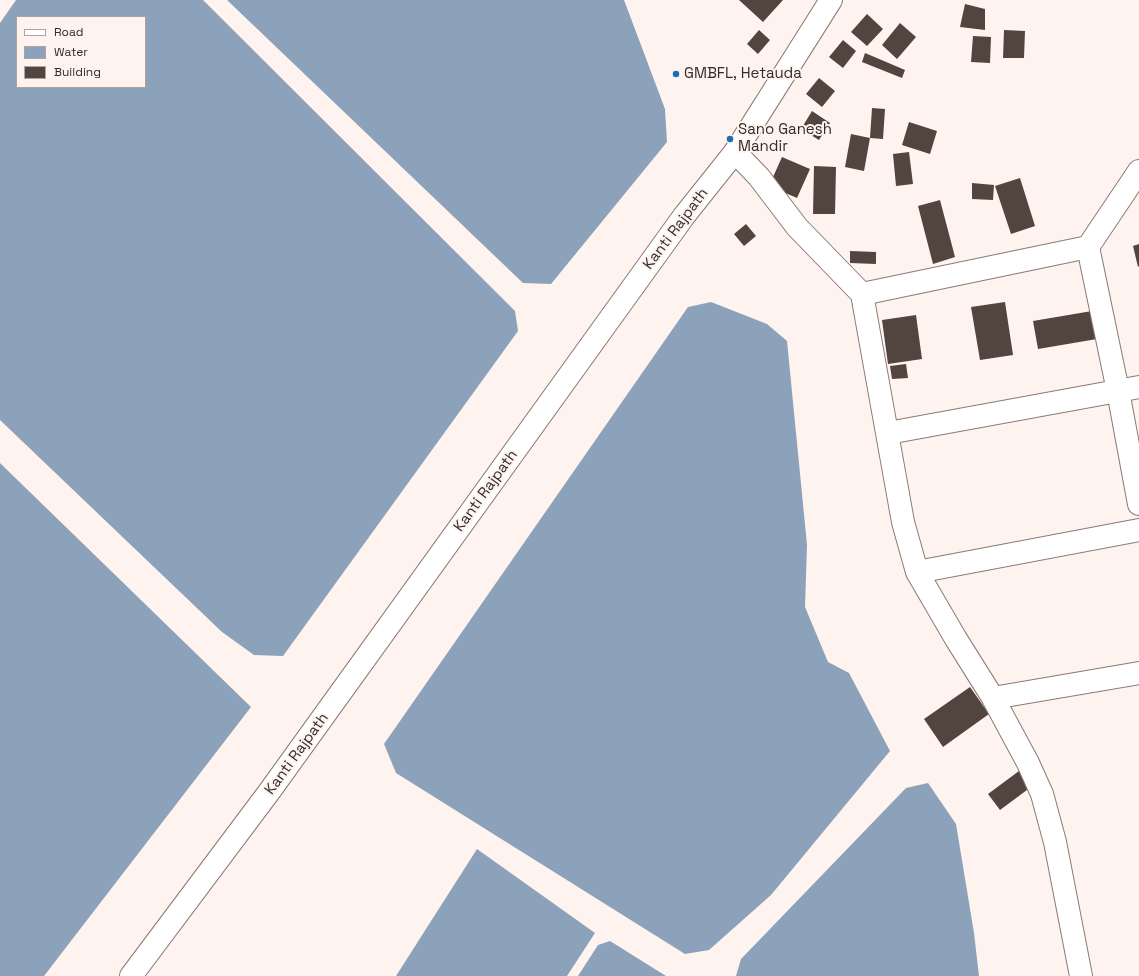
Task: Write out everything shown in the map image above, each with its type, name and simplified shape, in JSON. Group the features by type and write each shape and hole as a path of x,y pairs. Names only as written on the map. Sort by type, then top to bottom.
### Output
{"street":[{"name":"Kanti Rajpath","path":"131,976 270,792 684,216 735,152 832,0"},
{"path":"735,152 759,177 796,227 862,294 903,522 917,572 956,639 994,698 1028,763 1042,794 1055,842 1081,976"},
{"path":"862,294 1088,247 1139,171"},
{"path":"1088,247 1118,390 1139,504"},
{"path":"888,433 1139,387"},
{"path":"917,572 1139,530"},
{"path":"994,698 1139,673"}],"water":[{"path":"16,0 203,0 515,311 518,331 283,656 254,655 222,632 0,420 0,23"},
{"path":"227,0 624,0 665,109 667,142 551,284 523,283"},
{"path":"711,302 767,324 787,341 807,545 805,607 828,662 849,673 890,751 771,895 709,950 685,954 396,773 384,744 688,307"},
{"path":"0,463 251,707 44,976 0,976"},
{"path":"928,783 956,824 974,933 979,976 736,976 741,959 906,788"},
{"path":"477,849 595,933 567,976 396,976"},
{"path":"610,941 666,976 578,976 598,945"}],"building":[{"path":"739,0 783,0 763,22"},
{"path":"965,4 985,9 985,30 960,27"},
{"path":"867,14 883,29 867,46 851,32"},
{"path":"900,23 916,37 897,59 882,45"},
{"path":"759,30 770,40 758,54 747,44"},
{"path":"1004,30 1025,31 1024,58 1003,58"},
{"path":"973,36 991,37 990,63 971,62"},
{"path":"843,40 856,51 843,68 829,57"},
{"path":"865,53 905,70 902,78 862,62"},
{"path":"819,78 835,91 822,107 806,94"},
{"path":"872,108 885,109 883,139 870,138"},
{"path":"812,111 830,123 819,140 801,129"},
{"path":"909,122 937,131 930,154 902,145"},
{"path":"851,134 870,138 864,171 845,167"},
{"path":"909,152 913,184 896,186 893,154"},
{"path":"782,157 810,169 797,198 769,186"},
{"path":"814,166 836,167 835,214 813,214"},
{"path":"1020,178 1035,226 1011,234 995,186"},
{"path":"972,183 994,185 993,200 972,199"},
{"path":"940,200 955,257 933,264 918,206"},
{"path":"746,224 756,236 744,246 734,234"},
{"path":"1139,244 1139,266 1138,267 1133,246"},
{"path":"850,251 876,252 876,264 850,263"},
{"path":"1005,302 1013,355 980,360 971,307"},
{"path":"1092,311 1097,339 1038,349 1033,321"},
{"path":"916,315 922,359 888,364 882,320"},
{"path":"906,364 908,378 892,379 890,366"},
{"path":"970,687 989,714 943,747 924,719"},
{"path":"1019,771 1031,787 1000,810 988,794"}],"place":[{"name":"GMBFL, Hetauda","path":"676,74"},
{"name":"Sano Ganesh Mandir","path":"730,139"}]}
